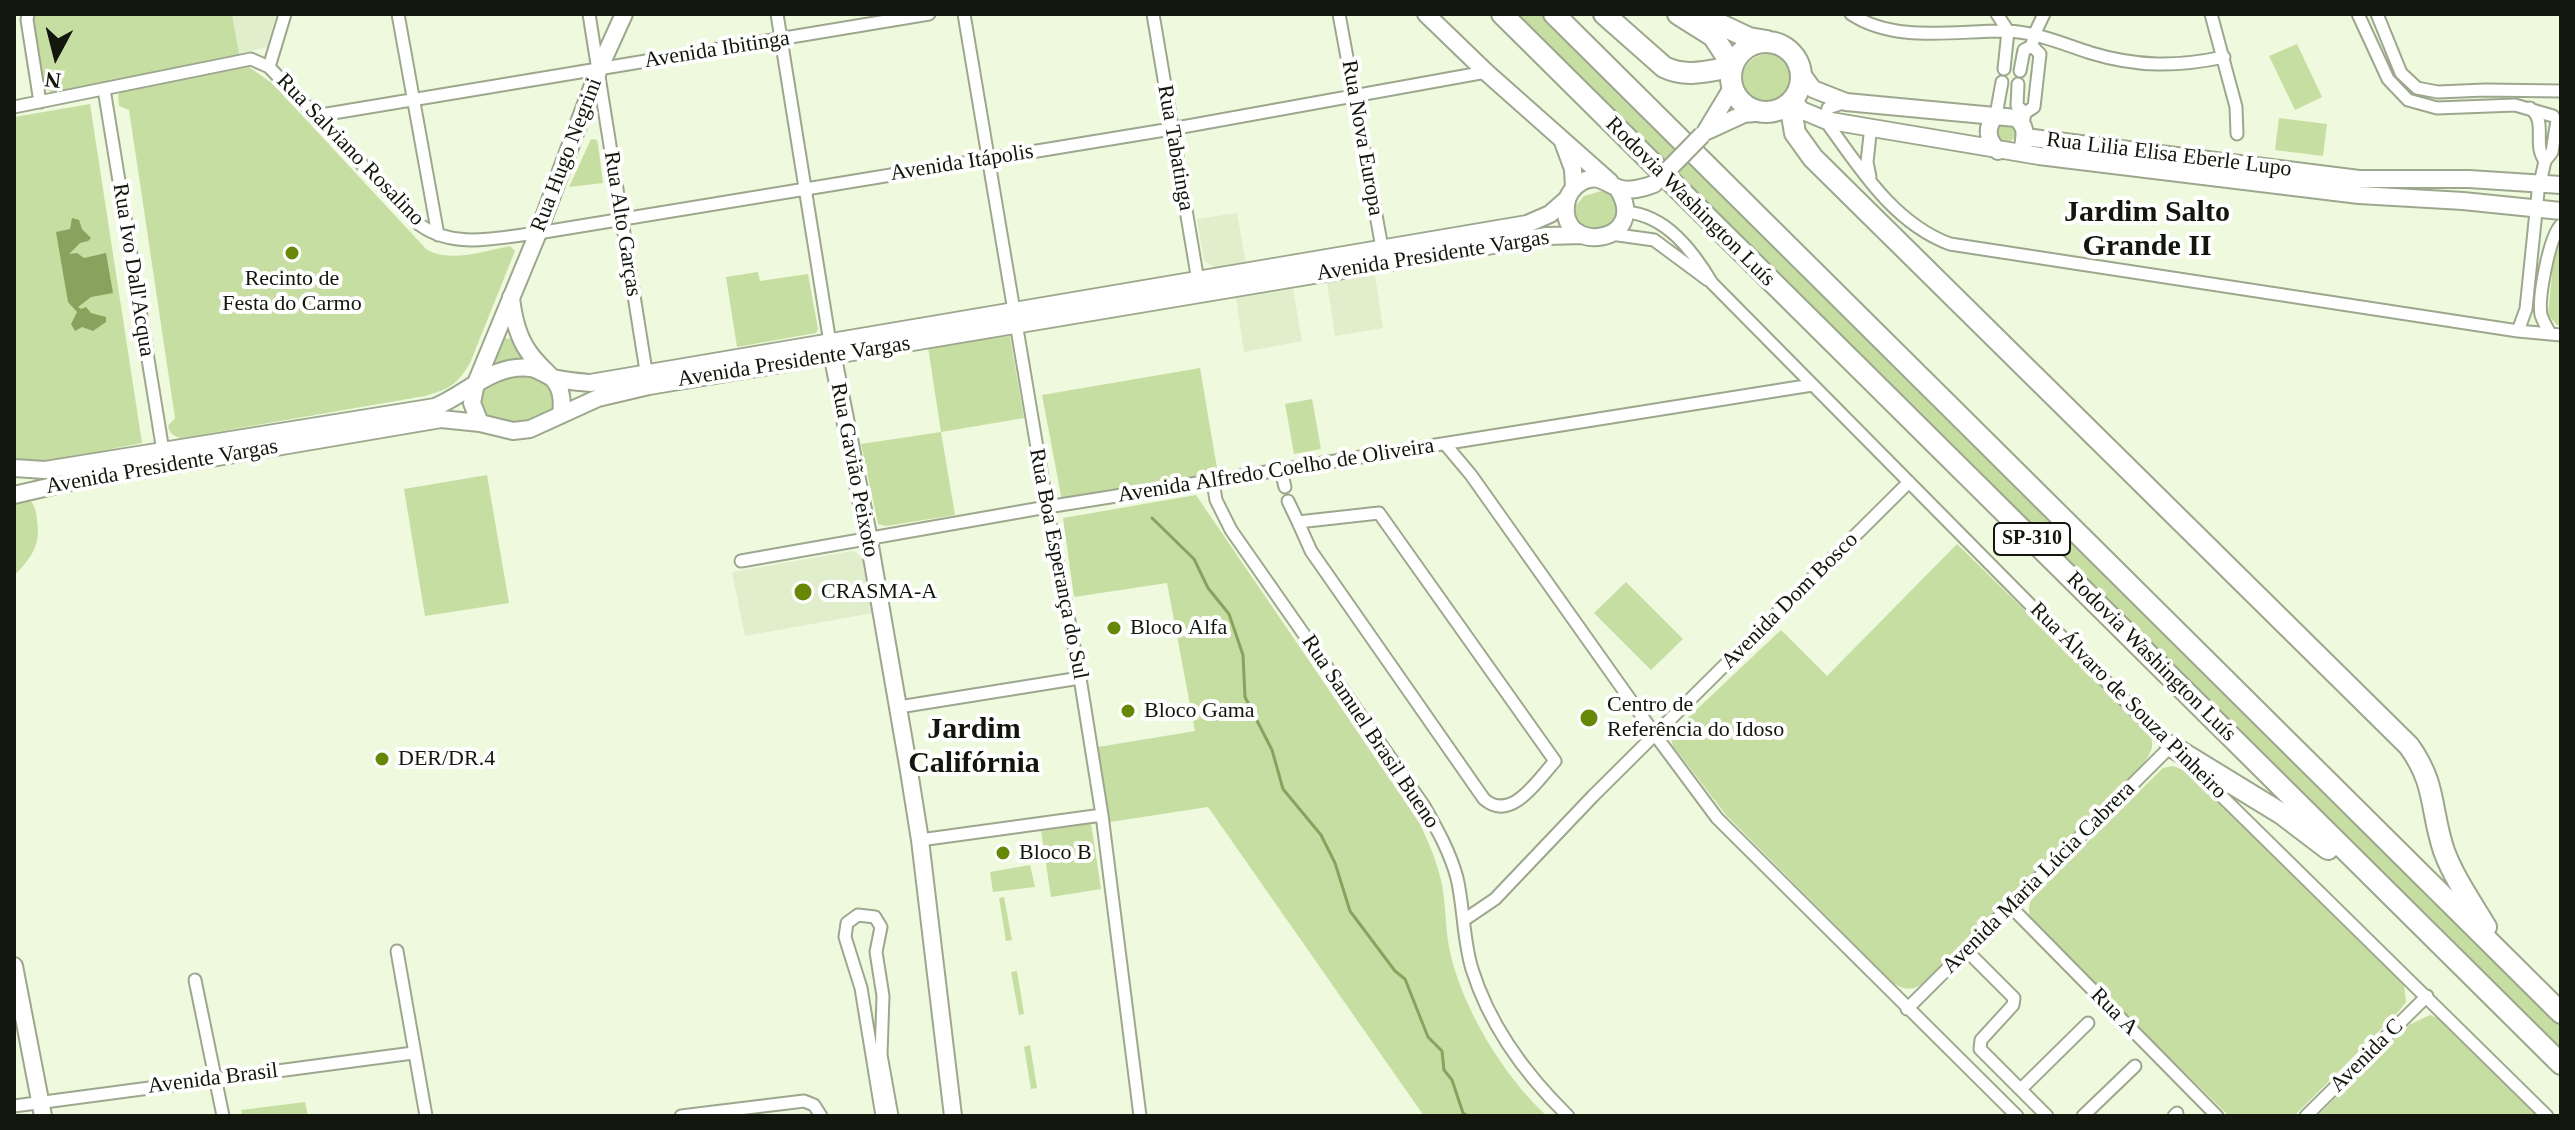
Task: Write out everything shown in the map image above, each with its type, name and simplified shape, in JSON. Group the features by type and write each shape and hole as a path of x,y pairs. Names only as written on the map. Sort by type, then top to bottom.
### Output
{"highway":[{"name":"Rodovia Washington Luís","path":"1502,14 2561,1064"},
{"name":"Rodovia Washington Luís","path":"1554,14 2561,1013"},
{"path":"1604,14 1664,67 1674,72 1732,74"},
{"path":"1678,14 1713,36 1742,102 1756,111 1765,112 1774,111 1792,101"},
{"path":"1698,14 1749,38 1782,45 1792,52 1802,74 1792,101 1795,133 1813,158 2409,746 2423,766 2432,792 2443,847 2454,875 2505,957"},
{"path":"1732,74 1738,54 1747,46 1771,42"},
{"path":"2171,746 2297,824 2424,928"}],"main road":[{"name":"Rua Hugo Negrini","path":"476,383 538,233 599,69 624,14"},
{"path":"1426,14 1486,72 1614,185 1626,210"},
{"path":"1562,141 1573,169 1568,219 1582,235 1591,238 1611,234 1623,221 1626,210 1639,201 1704,133 1732,74"},
{"name":"Rua Lilia Elisa Eberle Lupo","path":"1802,74 1822,95 1846,102 2016,118 2025,124 2193,157 2359,179 2469,179 2561,185"},
{"path":"1792,101 1801,110 1825,120 2021,154 2025,124"},
{"path":"1704,133 1744,114 1765,112"},
{"path":"1996,115 1988,127 1988,135 1990,143 1998,151"},
{"name":"Rua Lilia Elisa Eberle Lupo","path":"2021,154 2359,195 2561,211"},
{"path":"1571,193 1591,179 1642,188 1656,182"},
{"name":"Avenida Presidente Vargas","path":"14,468 45,470 435,407 487,376 513,368 535,368 554,378 590,383 648,380 1384,256 1527,224 1550,214 1571,193"},
{"name":"Avenida Presidente Vargas","path":"1014,319 1198,281 1547,236 1582,235"},
{"path":"511,296 515,326 521,340 536,362 560,385 563,400 561,415"},
{"name":"Rua Gavião Peixoto","path":"831,349 899,707 920,840 953,1116"},
{"name":"Avenida Presidente Vargas","path":"14,495 85,479 441,419 480,423 496,429 522,430 546,424 598,398 648,380"},
{"path":"476,383 472,403 480,423"},
{"path":"14,966 41,1109"}],"street":[{"path":"28,14 40,102"},
{"name":"Rua Salviano Rosalino","path":"285,14 269,67 420,225 438,235"},
{"path":"398,14 438,235"},
{"name":"Rua Alto Garças","path":"589,14 648,380"},
{"name":"Rua Gavião Peixoto","path":"777,14 831,349"},
{"name":"Avenida Ibitinga","path":"315,116 929,14"},
{"name":"Rua Boa Esperança do Sul","path":"964,14 1014,319 1102,815 1140,1116"},
{"name":"Rua Tabatinga","path":"1153,14 1198,281"},
{"name":"Rua Nova Europa","path":"1339,14 1384,256"},
{"path":"1851,14 1861,21 1906,32 1952,35 2008,31 2123,62 2157,66 2191,64 2224,57"},
{"path":"1996,115 2008,31 1997,14"},
{"path":"2025,124 2017,106 2019,77 2024,50 2033,40 2044,14"},
{"path":"2211,14 2236,107 2237,134"},
{"path":"2358,14 2388,79 2408,100 2437,108 2528,107 2557,120"},
{"path":"2377,14 2401,73 2417,88 2438,92 2561,92"},
{"path":"2025,124 2034,107 2040,54 2033,40"},
{"path":"14,107 251,59 269,67"},
{"name":"Avenida Itápolis","path":"438,235 467,240 538,233 1171,129 1486,72"},
{"name":"Rua Ivo Dall'Acqua","path":"104,89 163,451"},
{"path":"2518,331 2526,309 2541,182 2545,161 2552,152 2557,120 2550,103 2561,92"},
{"path":"1846,102 1828,108 1825,120 1870,181 1912,225 1938,240 1963,248 2518,331 2556,334"},
{"path":"2528,107 2538,115 2538,149 2545,161"},
{"path":"1870,181 1867,162 1871,126"},
{"path":"2190,175 2193,157"},
{"name":"Rua Álvaro de Souza Pinheiro","path":"1626,210 1650,217 1672,232 1698,258 1712,283"},
{"path":"2556,334 2541,314 2547,260 2555,232 2561,225"},
{"name":"Rua Álvaro de Souza Pinheiro","path":"1611,234 1654,240 1712,283 2171,746 2547,1116"},
{"name":"Avenida Alfredo Coelho de Oliveira","path":"741,561 1047,507 1812,385"},
{"path":"1445,444 1471,475 1717,818 2017,1116"},
{"path":"1281,471 1285,487"},
{"name":"Rua Samuel Brasil Bueno","path":"1213,482 1219,508 1231,530 1424,806 1444,841 1457,879 1471,965 1492,1020 1525,1072 1568,1116"},
{"name":"Avenida Dom Bosco","path":"1464,920 1495,899 1593,796 1909,482"},
{"path":"1288,501 1311,551 1484,799 1489,804 1504,808 1517,802 1555,761 1379,513 1298,522"},
{"path":"899,707 1080,678"},
{"name":"Avenida Maria Lúcia Cabrera","path":"1907,1009 2171,746"},
{"path":"920,840 1102,815"},
{"name":"Rua A","path":"2011,907 2217,1116"},
{"path":"882,1116 877,1055 883,996 876,952 881,927 875,917 858,915 847,923 845,937 861,988 877,1055 892,1116"},
{"path":"397,951 426,1116"},
{"path":"1967,951 2014,998 2013,1005 1979,1045 1980,1049 2047,1116"},
{"path":"195,980 223,1116"},
{"name":"Avenida C","path":"2306,1116 2427,996"},
{"path":"2021,1089 2088,1023"},
{"name":"Avenida Brasil","path":"14,1106 41,1109 216,1078 413,1053"},
{"path":"2083,1116 2135,1066"},
{"path":"681,1116 804,1101 814,1105 821,1116"}],"shaded area":[{"path":"36,14 232,14 239,54 53,93 45,89 33,22"},
{"path":"232,14 276,14 267,47 239,54"},
{"path":"1511,14 1545,14 2561,1019 2561,1055"},
{"path":"2297,44 2322,97 2295,110 2269,56"},
{"path":"1768,54 1787,61 1794,80 1787,99 1768,106 1749,99 1742,80 1749,61"},
{"name":"Recinto de Festa do Carmo","path":"249,67 273,84 427,250 447,256 510,246 515,251 470,363 452,385 425,396 182,438 170,431 168,426 175,418 129,110 119,106 118,94 125,90"},
{"path":"90,104 142,443 45,462 14,459 14,117"},
{"path":"2279,118 2327,124 2323,156 2275,150"},
{"path":"2002,122 2010,122 2016,132 2010,142 2002,142 1996,136 1996,128"},
{"path":"591,139 597,140 603,183 569,187"},
{"path":"1601,191 1612,194 1623,211 1601,235 1575,226 1574,208 1584,196"},
{"path":"1237,213 1246,264 1218,269 1204,261 1197,219"},
{"path":"72,218 79,220 82,229 91,238 80,243 69,254 77,253 84,258 106,253 113,293 91,297 78,307 86,307 91,313 106,317 106,322 93,331 82,327 75,331 71,324 77,312 68,302 56,232 70,229"},
{"path":"2561,234 2561,326 2548,315 2555,245"},
{"path":"758,272 760,281 808,274 818,329 816,333 737,347 726,277"},
{"path":"1375,275 1383,328 1335,336 1327,283"},
{"path":"1293,289 1302,341 1244,352 1236,298"},
{"path":"1010,336 1024,418 941,432 928,347"},
{"path":"504,338 512,339 526,361 490,367"},
{"path":"1200,368 1218,474 1062,501 1042,395"},
{"path":"532,372 552,387 555,397 551,414 523,425 487,419 480,400 486,382"},
{"path":"1312,399 1321,449 1294,454 1285,404"},
{"path":"941,432 955,515 886,526 878,524 861,444"},
{"path":"487,475 509,603 425,616 404,489"},
{"path":"1196,495 1419,822 1441,880 1449,947 1463,992 1500,1061 1547,1116 1424,1116 1208,807 1110,822 1098,747 1195,731 1167,583 1074,597 1063,518"},
{"path":"27,498 36,510 36,544 30,557 14,576 14,499"},
{"path":"1957,544 2149,732 2152,745 2144,763 1927,980 1907,989 1893,983 1726,815 1673,746 1671,738 1678,727 1781,630 1827,676"},
{"name":"CRASMA-A","path":"853,551 864,558 873,613 745,636 732,572"},
{"path":"1626,582 1683,639 1651,670 1594,613"},
{"path":"2173,766 2190,773 2404,985 2406,1002 2400,1010 2294,1116 2229,1116 2032,922 2029,910 2032,897 2163,768"},
{"path":"1091,823 1101,889 1051,897 1041,831"},
{"path":"1030,865 1035,887 993,892 990,872"},
{"path":"1004,897 1012,940 1006,941 999,898"},
{"path":"1017,971 1024,1014 1019,1015 1011,972"},
{"path":"2430,1015 2440,1019 2538,1116 2317,1116 2409,1025"},
{"path":"1030,1045 1037,1088 1031,1089 1024,1047"},
{"path":"305,1102 308,1116 242,1116 241,1110"}],"waterway":[{"path":"1152,518 1194,559 1208,588 1229,614 1243,655 1245,697 1272,750 1283,789 1321,835 1335,863 1350,911 1395,971 1405,979 1428,1037 1442,1051 1444,1070 1452,1080 1463,1113 1468,1116"}],"place":[{"name":"Recinto de Festa do Carmo","path":"292,253"},
{"name":"CRASMA-A","path":"803,592"},
{"name":"Bloco Alfa","path":"1114,628"},
{"name":"Bloco Gama","path":"1128,711"},
{"name":"Centro de Referência do Idoso","path":"1589,718"},
{"name":"DER/DR.4","path":"382,759"},
{"name":"Bloco B","path":"1003,853"}],"district":[{"name":"Jardim Salto Grande II","path":"2147,230"},
{"name":"Jardim Califórnia","path":"974,747"}]}
